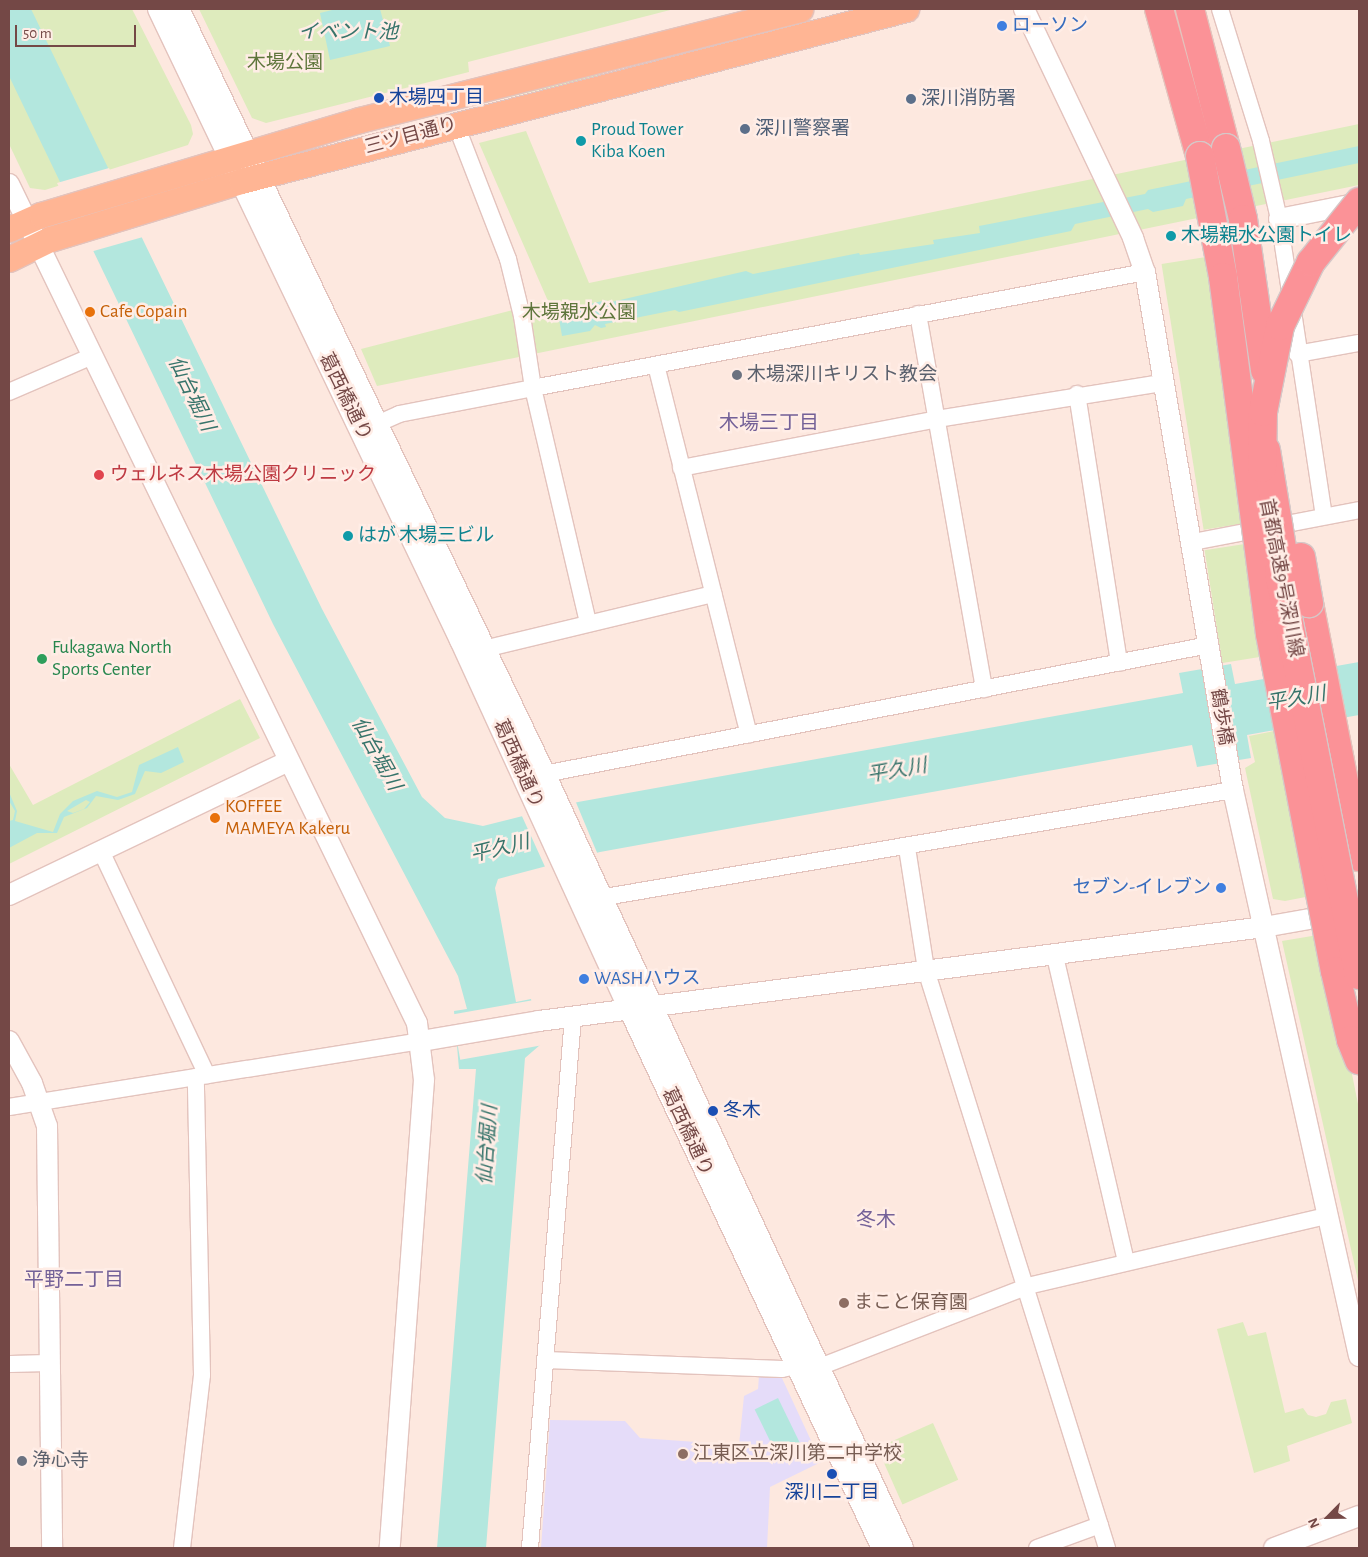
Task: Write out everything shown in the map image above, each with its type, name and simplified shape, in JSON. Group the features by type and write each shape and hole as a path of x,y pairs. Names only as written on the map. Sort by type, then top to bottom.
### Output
{"highway":[{"path":"1159,9 1200,156 1223,277 1270,634 1335,971 1351,1040 1359,1060"},
{"path":"1190,9 1243,219 1258,337 1359,857"},
{"name":"首都高速9号深川線","path":"1359,203 1313,261 1289,309 1274,361 1266,442 1268,480 1359,932"},
{"name":"首都高速9号深川線","path":"1359,203 1320,248 1287,308 1275,343 1266,384 1261,454 1269,521 1359,975"}],"main road":[{"name":"葛西橋通り","path":"158,9 238,156 462,640 544,799 639,1008 807,1367 883,1548"},
{"name":"葛西橋通り","path":"178,9 238,156"},
{"name":"三ツ目通り","path":"25,222 130,188 359,120 800,9"},
{"name":"三ツ目通り","path":"9,259 44,242 249,179 906,9"},
{"name":"葛西橋通り","path":"249,179 376,424 544,774 544,799"},
{"name":"葛西橋通り","path":"577,873 599,898 639,1008"},
{"name":"葛西橋通り","path":"807,1367 902,1548"}],"street":[{"name":"鶴歩橋","path":"1024,9 1133,238 1145,272 1163,383 1193,542 1228,766 1326,1216 1359,1356"},
{"path":"1220,9 1261,141 1279,219 1297,354 1324,516"},
{"path":"456,125 508,259 522,316 532,388 588,623"},
{"path":"9,184 25,222 44,242 92,356 410,1005 422,1041 424,1080 390,1548"},
{"path":"1279,219 1359,203"},
{"path":"376,424 399,414 1145,272"},
{"path":"918,314 984,689"},
{"path":"1297,354 1359,343"},
{"path":"9,392 92,356"},
{"path":"656,365 749,734"},
{"path":"681,468 1077,394 1163,383"},
{"path":"1077,394 1119,663"},
{"path":"1193,542 1359,510"},
{"path":"484,649 713,594"},
{"path":"544,774 1209,645"},
{"path":"9,895 289,761"},
{"path":"599,898 907,848 1233,790"},
{"path":"907,848 926,970 1028,1286 1107,1548"},
{"path":"102,851 202,1076 202,1375 182,1548"},
{"path":"9,1107 40,1100 202,1076 540,1021 1054,952 1264,927 1359,910"},
{"path":"1054,952 1126,1262"},
{"path":"530,1548 573,1017"},
{"path":"9,1041 40,1100 46,1126 52,1548"},
{"path":"546,1360 782,1369 807,1367 1028,1286 1326,1216"},
{"path":"9,1364 49,1363"},
{"path":"1274,1548 1359,1516"},
{"path":"1037,1548 1100,1525"}],"shaded area":[{"name":"江東区立深川第二中学校","path":"759,1376 781,1376 821,1462 770,1487 767,1548 541,1548 550,1420 625,1421 640,1438 739,1445 744,1396 758,1389"}],"green space":[{"path":"9,9 132,9 191,125 193,134 188,145 45,190 30,188 9,144"},
{"name":"木場公園","path":"199,9 674,9 468,62 469,72 266,123 252,118"},
{"path":"602,71 602,75 363,132"},
{"name":"木場親水公園","path":"1359,124 1359,185 377,386 361,349 548,301 479,143 526,131 589,283"},
{"path":"1206,257 1248,523 1204,530 1162,264"},
{"path":"1251,543 1269,656 1222,663 1205,550"},
{"path":"240,699 260,738 9,864 9,764 33,805"},
{"path":"1279,730 1316,895 1285,901 1273,899 1245,768 1255,762 1249,736"},
{"path":"1324,934 1359,1109 1359,1285 1282,941"},
{"path":"1243,1322 1248,1336 1266,1332 1285,1413 1303,1408 1308,1415 1316,1417 1326,1414 1331,1402 1346,1399 1352,1423 1287,1446 1290,1461 1254,1473 1217,1329"},
{"path":"933,1423 958,1480 902,1504 877,1448"}],"water":[{"path":"9,9 31,9 322,609 422,797 445,818 483,826 578,802 1183,693 1179,673 1231,664 1235,684 1359,662 1359,715 1247,735 1251,758 1197,767 1192,745 600,852 498,879 495,888 516,1002 531,999 540,1045 525,1058 486,1548 437,1548 476,1069 459,1069 454,1011 467,1009 458,976 273,624 9,76"},
{"name":"イベント池","path":"336,9 380,9 390,46 330,60 320,13"},
{"path":"1359,146 1359,163 1186,199 1183,206 1153,212 1148,209 1075,224 1071,231 679,312 675,310 605,324 606,327 601,328 595,325 590,331 562,336 558,313 564,309 585,305 585,308 590,307 590,304 606,300 607,303 746,271 753,274 859,253 860,255 934,244 933,240 980,233 979,226 1145,194 1148,190"},
{"path":"178,747 184,762 161,773 145,771 135,794 118,800 96,796 87,808 64,817 57,833 37,833 9,848 9,821 13,820 15,811 9,801 9,792 17,811 15,821 53,832 60,814 73,801 97,791 117,797 132,792 139,765","holes":["86,800 90,802 84,809 73,813 67,811"]},
{"path":"778,1398 804,1452 781,1463 755,1409"}],"pier":[{"path":"109,168 143,237 90,252 57,183"},
{"path":"575,800 598,855 546,869 521,814"},
{"path":"534,1000 542,1045 460,1060 452,1014"}],"place":[{"name":"ローソン","path":"1002,26"},
{"name":"木場四丁目","path":"379,98"},
{"name":"深川消防署","path":"911,99"},
{"name":"深川警察署","path":"745,129"},
{"name":"Proud Tower Kiba Koen","path":"581,141"},
{"name":"木場親水公園トイレ","path":"1171,236"},
{"name":"Cafe Copain","path":"90,312"},
{"name":"木場深川キリスト教会","path":"737,375"},
{"name":"ウェルネス木場公園クリニック","path":"99,475"},
{"name":"はが 木場三ビル","path":"348,536"},
{"name":"Fukagawa North Sports Center","path":"42,659"},
{"name":"KOFFEE MAMEYA Kakeru","path":"215,818"},
{"name":"セブン-イレブン","path":"1221,888"},
{"name":"WASHハウス","path":"584,979"},
{"name":"冬木","path":"713,1111"},
{"name":"まこと保育園","path":"844,1303"},
{"name":"江東区立深川第二中学校","path":"683,1454"},
{"name":"浄心寺","path":"22,1461"},
{"name":"深川二丁目","path":"832,1474"}],"district":[{"name":"木場三丁目","path":"769,423"},
{"name":"冬木","path":"876,1220"},
{"name":"平野二丁目","path":"74,1280"}],"water label":[{"name":"仙台堀川","path":"191,394"},
{"name":"平久川","path":"1296,699"},
{"name":"仙台堀川","path":"376,754"},
{"name":"平久川","path":"897,771"},
{"name":"平久川","path":"500,849"},
{"name":"仙台堀川","path":"488,1145"}]}
